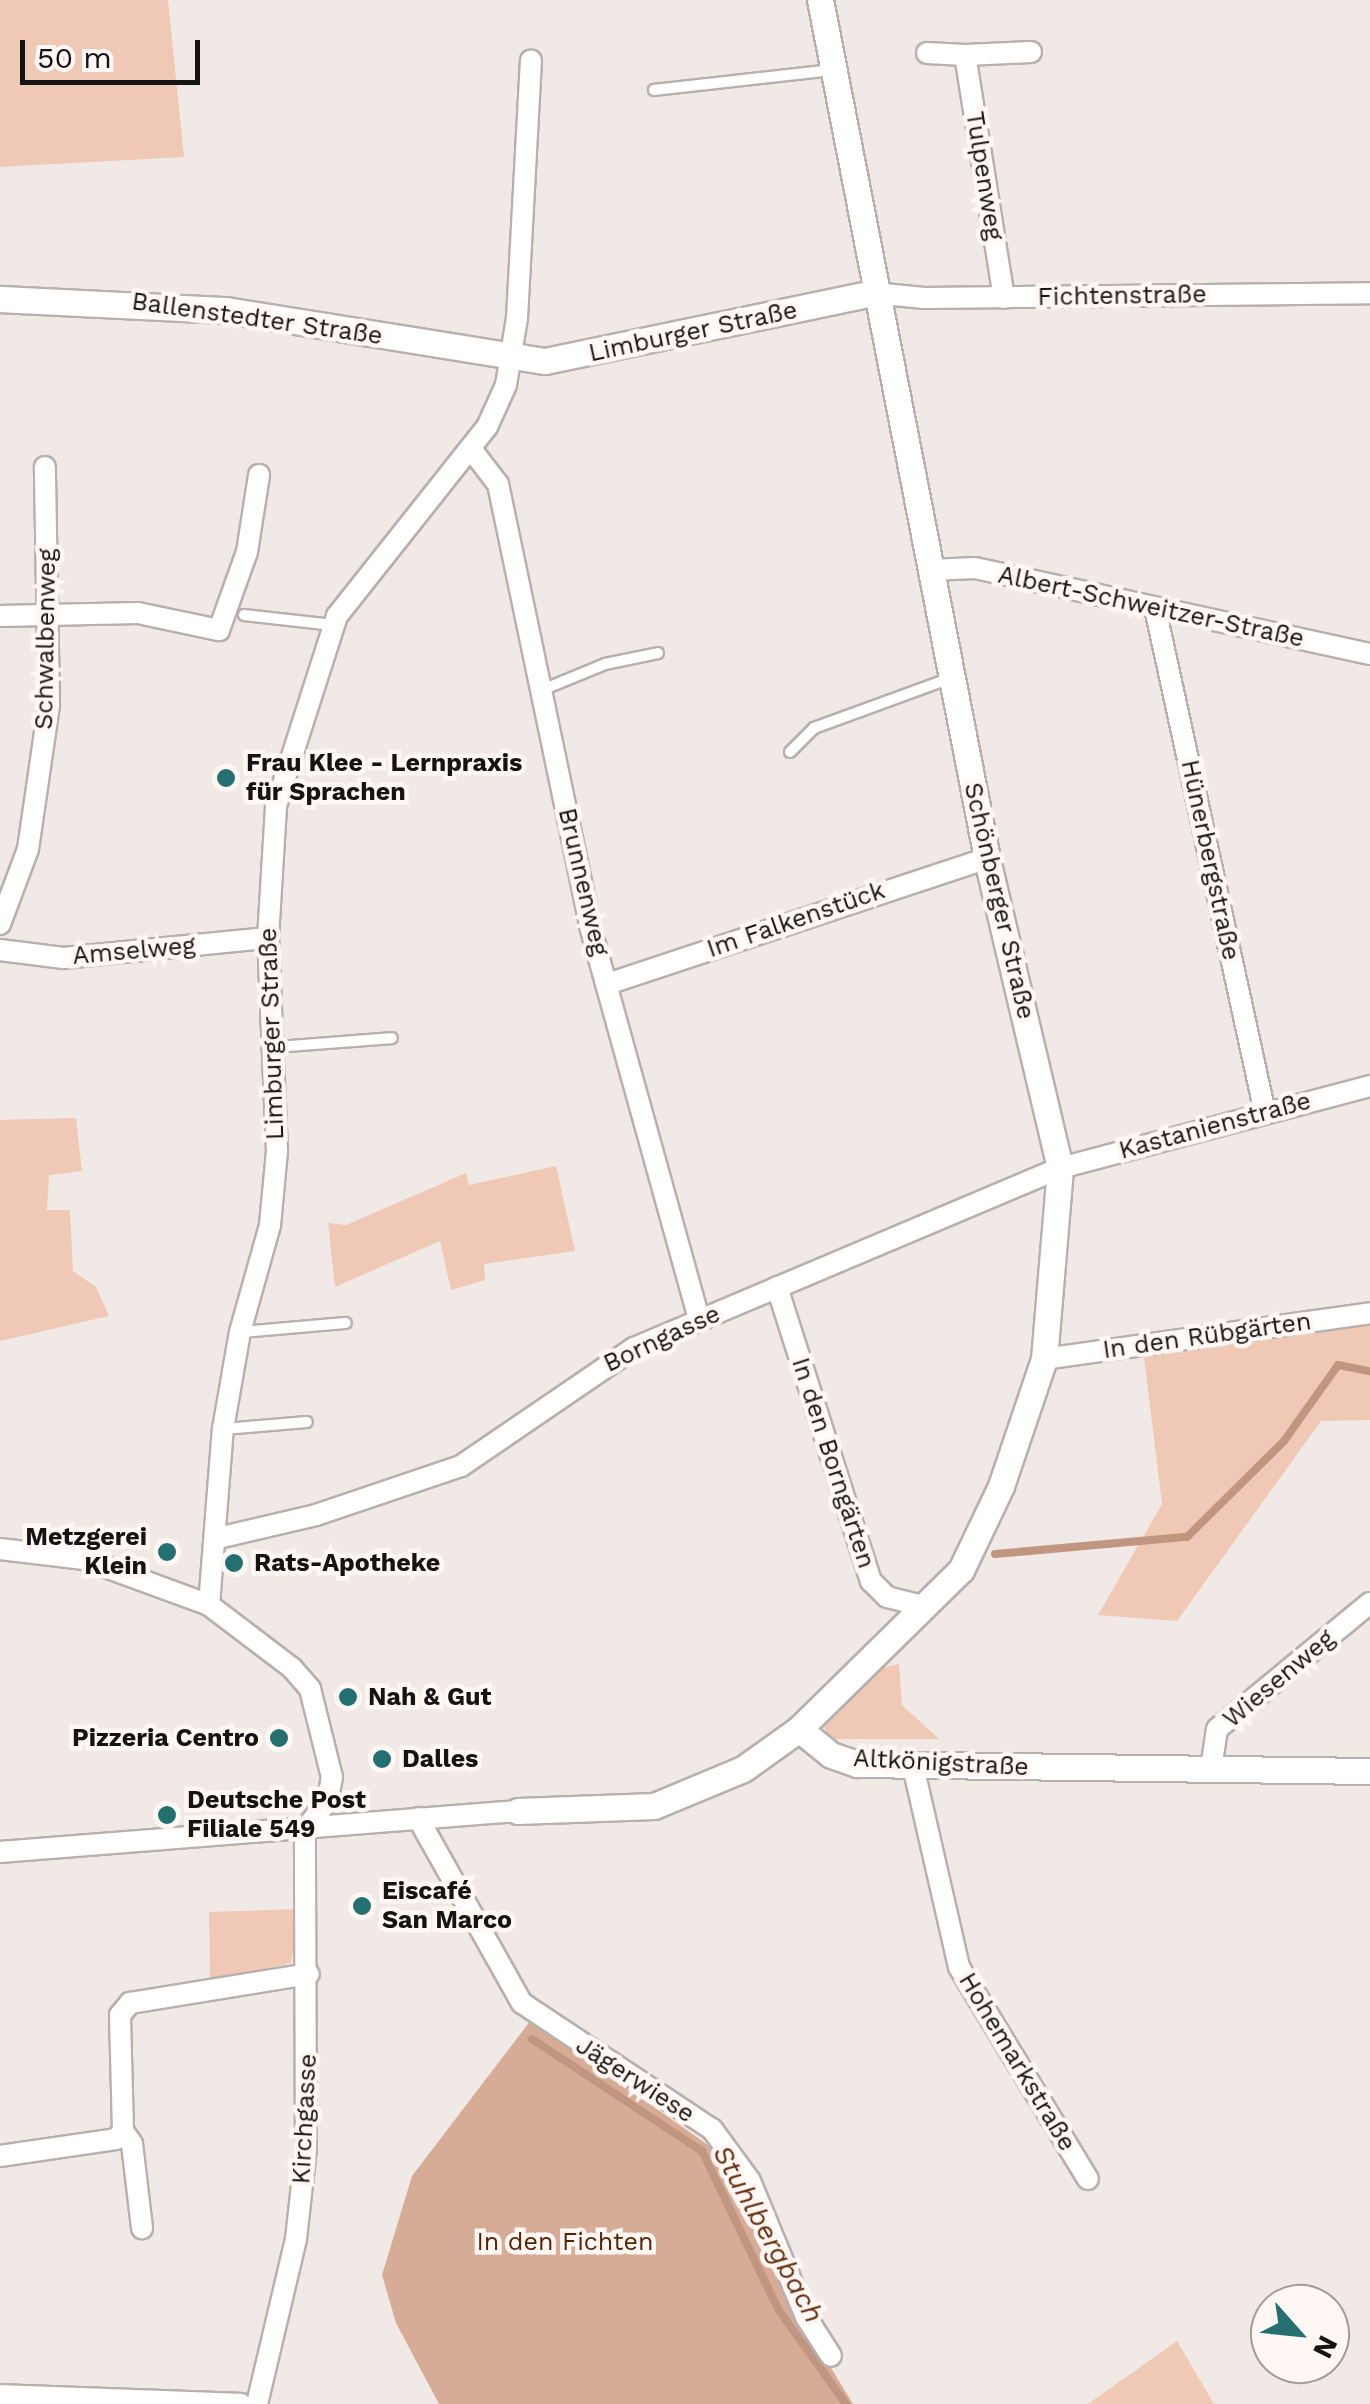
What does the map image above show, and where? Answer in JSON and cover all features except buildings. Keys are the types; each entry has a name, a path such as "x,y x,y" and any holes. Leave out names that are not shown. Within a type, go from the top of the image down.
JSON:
{"street":[{"name":"Schönberger Straße","path":"799,1729 961,1570 1001,1486 1044,1359 1060,1168 986,858 820,0"},
{"path":"927,53 1031,52"},
{"name":"Tulpenweg","path":"965,54 1004,298"},
{"name":"Limburger Straße","path":"209,1605 218,1538 222,1430 240,1332 270,1224 276,1047 268,938 276,806 332,625 495,415 511,359 532,60"},
{"name":"Fichtenstraße","path":"874,293 1004,298 1370,294"},
{"name":"Limburger Straße","path":"511,359 588,356 874,293"},
{"name":"Ballenstedter Straße","path":"0,299 226,310 511,359"},
{"name":"Brunnenweg","path":"471,448 498,484 606,984 699,1320"},
{"name":"Schwalbenweg","path":"0,924 28,849 49,705 45,467"},
{"path":"0,616 50,612 138,614 219,630 247,552 258,475"},
{"name":"Albert-Schweitzer-Straße","path":"931,570 975,568 1370,654"},
{"name":"Hünerbergstraße","path":"1155,608 1265,1112"},
{"name":"Im Falkenstück","path":"606,984 986,858"},
{"name":"Amselweg","path":"0,950 64,958 268,938"},
{"name":"Kastanienstraße","path":"1060,1168 1370,1086"},
{"name":"Borngasse","path":"218,1538 316,1515 460,1466 506,1440 595,1370 699,1320 1060,1168"},
{"name":"In den Borngärten","path":"777,1288 871,1582 888,1597 924,1606"},
{"name":"In den Rübgärten","path":"1044,1359 1370,1313"},
{"path":"0,1549 84,1559 209,1605 292,1668 310,1689 332,1776 327,1802 305,1829"},
{"name":"Wiesenweg","path":"1210,1769 1217,1729 1370,1603"},
{"path":"0,1852 418,1818 654,1806 742,1769 799,1729"},
{"name":"Altkönigstraße","path":"799,1729 831,1755 857,1764 1370,1772"},
{"name":"Hohemarkstraße","path":"913,1766 959,1967 1088,2178"},
{"name":"Jägerwiese","path":"418,1818 522,2003 712,2129 750,2181 806,2318 832,2356"},
{"name":"Kirchgasse","path":"256,2404 296,2240 307,2128 305,1829"},
{"path":"142,2228 132,2144 123,2131 124,2007 308,1974"},
{"path":"0,2156 116,2138 123,2131"},
{"path":"0,2395 241,2404"}],"lane":[{"path":"654,90 832,70"},
{"path":"244,616 332,625"},
{"path":"542,690 605,664 658,653"},
{"path":"790,752 814,728 952,678"},
{"path":"276,1047 392,1038"},
{"path":"240,1332 346,1323"},
{"path":"222,1430 307,1422"}],"shaded area":[{"path":"0,0 168,0 184,157 0,167"},
{"path":"76,1118 82,1171 49,1175 47,1210 70,1210 73,1271 96,1287 109,1316 0,1341 0,1120"},
{"path":"556,1166 575,1251 484,1264 485,1280 451,1290 440,1241 335,1287 328,1223 346,1225 466,1173 469,1185"},
{"path":"1370,1306 1370,1420 1321,1421 1177,1621 1098,1615 1162,1504 1143,1350"},
{"path":"899,1664 902,1705 939,1739 829,1739 824,1726 833,1716 882,1668"},
{"path":"299,1909 291,1963 210,1982 209,1912"},
{"path":"1177,2341 1214,2404 1088,2404"}],"green space":[{"name":"In den Fichten","path":"531,2020 722,2155 803,2322 853,2404 439,2404 396,2323 382,2275 412,2176"}],"waterway":[{"path":"995,1554 1187,1537 1284,1441 1338,1365 1370,1371"},
{"name":"Stuhlbergbach","path":"532,2039 702,2151 778,2309 846,2404"}],"place":[{"name":"Frau Klee - Lernpraxis für Sprachen","path":"226,778"},
{"name":"Metzgerei Klein","path":"167,1552"},
{"name":"Rats-Apotheke","path":"234,1563"},
{"name":"Nah & Gut","path":"348,1697"},
{"name":"Pizzeria Centro","path":"279,1738"},
{"name":"Dalles","path":"382,1759"},
{"name":"Deutsche Post Filiale 549","path":"167,1815"},
{"name":"Eiscafé San Marco","path":"362,1906"}]}
